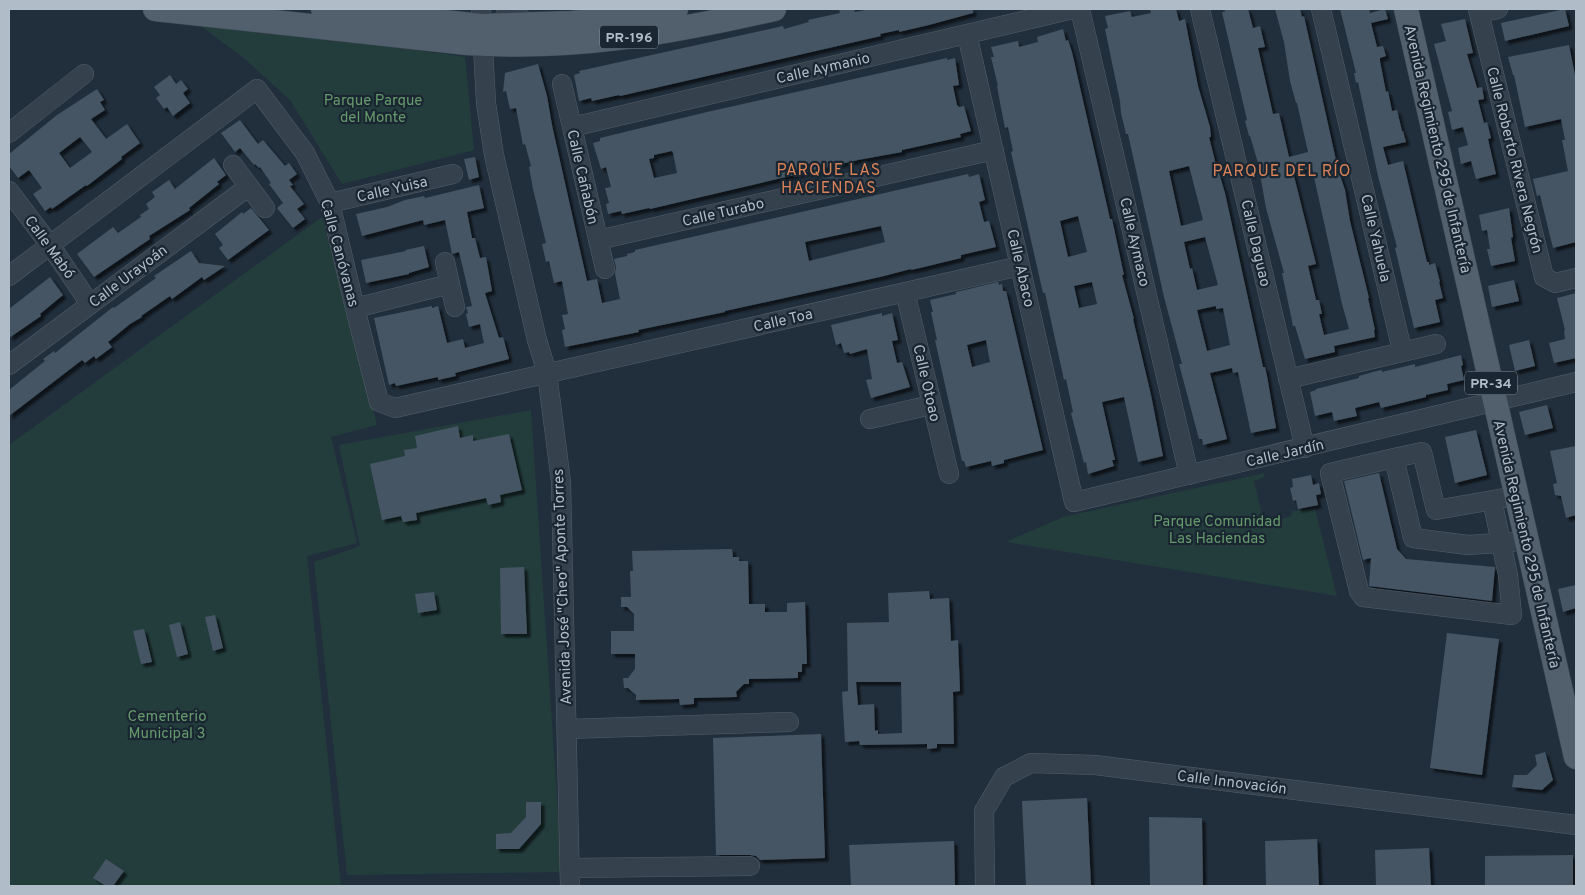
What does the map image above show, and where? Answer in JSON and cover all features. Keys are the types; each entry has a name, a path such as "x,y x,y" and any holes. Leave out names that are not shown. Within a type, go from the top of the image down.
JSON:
{"main road":[{"name":"PR-196","path":"155,9 481,26 572,23 628,18 676,9"},
{"name":"PR-196","path":"323,9 481,26 562,44 617,39 697,26 774,9"},
{"name":"Avenida Regimiento 295 de Infantería","path":"1406,9 1576,757"}],"street":[{"path":"424,20 449,9"},
{"path":"506,9 529,24"},
{"name":"Calle Aymanio","path":"572,127 1073,9"},
{"name":"Calle Aymaco","path":"1080,9 1189,475"},
{"name":"Calle Daguao","path":"1200,9 1304,448"},
{"name":"Calle Yahuela","path":"1321,9 1402,350"},
{"path":"1479,11 1498,9"},
{"name":"Calle Roberto Rivera Negrón","path":"1479,11 1544,277 1555,283 1576,278"},
{"name":"Avenida José \"Cheo\" Aponte Torres","path":"481,26 486,103 494,155 546,373 561,482 570,877"},
{"name":"Calle Abaco","path":"967,34 1074,502"},
{"path":"9,133 84,74"},
{"name":"Calle Cañabón","path":"562,84 605,269"},
{"name":"Calle Canóvanas","path":"50,245 257,89 305,154 330,203 354,308 380,402 395,408 546,373"},
{"name":"Calle Turabo","path":"598,240 994,150"},
{"path":"232,165 264,208"},
{"name":"Calle Yuisa","path":"330,203 453,174"},
{"name":"Calle Urayoán","path":"9,365 248,187"},
{"name":"Calle Mabó","path":"9,191 50,245 90,304"},
{"path":"9,276 50,245"},
{"path":"445,262 455,307"},
{"name":"Calle Toa","path":"546,373 1020,266"},
{"path":"354,308 450,284"},
{"name":"Calle Otoao","path":"905,292 949,474"},
{"path":"1288,379 1402,350 1436,344"},
{"name":"Calle Jardín","path":"1074,502 1576,382"},
{"path":"870,419 932,405"},
{"path":"1492,500 1508,575 1512,615 1363,598 1359,591 1330,473 1422,452 1436,510 1492,500 1516,496"},
{"path":"1394,458 1413,538 1468,545 1527,540"},
{"path":"566,729 789,722"},
{"name":"Calle Innovación","path":"985,886 984,811 1004,777 1031,762 1095,765 1576,825"},
{"path":"570,877 750,866"}],"green space":[{"name":"Parque Parque del Monte","path":"190,18 465,57 474,150 342,184 290,100 245,59"},
{"name":"Cementerio Municipal 3","path":"322,217 377,425 331,437 357,543 307,556 341,886 9,886 9,445"},
{"path":"531,410 562,872 347,875 314,562 360,546 339,445"},
{"name":"Parque Comunidad Las Haciendas","path":"1265,473 1263,478 1254,481 1263,518 1271,516 1279,520 1291,516 1292,511 1315,509 1337,596 1006,542 1063,517"}],"building":[{"path":"839,9 854,9 855,12 871,9 973,9 973,13 929,25 880,34 881,36 620,96 592,101 591,98 579,101 574,75 580,73 579,71 783,26 784,29 809,22 808,20 840,13"},
{"path":"1150,9 1176,9 1179,21 1185,19 1198,86 1210,127 1211,137 1209,137 1225,193 1263,367 1265,367 1276,428 1251,433 1238,372 1233,373 1232,368 1210,373 1227,439 1203,445 1202,439 1199,439 1179,364 1182,364 1164,297 1128,134 1126,134 1121,113 1105,29 1108,28 1105,16 1130,11 1132,17 1151,13","holes":["1189,166 1203,220 1181,226 1169,171","1205,237 1218,285 1197,290 1184,242","1216,306 1216,309 1223,308 1230,345 1207,351 1197,310"]},
{"path":"1224,9 1248,9 1253,28 1260,26 1265,47 1258,48 1273,114 1279,113 1289,157 1308,152 1290,81 1284,42 1275,9 1300,9 1302,17 1304,16 1369,298 1375,337 1334,346 1335,352 1305,359 1295,326 1293,326 1282,273 1284,273 1266,208 1258,163 1245,121 1247,120 1222,12 1225,12","holes":["1312,168 1349,329 1324,335 1319,314 1322,314 1319,300 1316,300 1308,266 1316,264 1293,172"]},
{"path":"1340,9 1369,9 1370,13 1385,9 1388,19 1371,23 1377,47 1383,46 1386,56 1380,58 1380,61 1386,92 1388,91 1392,111 1397,110 1406,142 1383,147 1388,165 1403,161 1427,262 1429,262 1429,265 1435,263 1440,282 1443,298 1435,300 1440,322 1414,328 1395,248 1397,247 1378,176"},
{"path":"1565,9 1569,26 1505,41 1501,23"},
{"path":"1465,19 1473,53 1467,54 1477,88 1482,87 1484,99 1478,100 1484,123 1487,122 1491,138 1488,139 1496,174 1476,179 1471,161 1461,164 1458,148 1468,145 1463,127 1452,130 1448,112 1452,111 1434,44 1446,41 1441,24"},
{"path":"1063,29 1066,41 1068,40 1072,52 1110,219 1112,219 1124,275 1122,275 1134,319 1163,456 1138,462 1124,397 1102,402 1115,460 1112,460 1114,466 1088,474 1071,413 1073,412 1066,379 1064,380 1045,293 1043,293 1011,152 1013,151 1008,127 1005,128 991,57 994,57 991,47 1018,41 1019,47 1038,42 1037,37","holes":["1078,216 1087,252 1068,257 1060,221","1092,282 1097,304 1079,308 1074,286"]},
{"path":"1569,45 1576,80 1576,242 1553,248 1540,195 1537,196 1533,179 1568,171 1562,140 1565,140 1561,119 1525,127 1514,75 1508,57"},
{"path":"947,58 947,60 955,58 959,85 953,86 957,105 959,107 964,106 971,131 960,134 961,137 902,150 902,152 858,160 650,209 622,214 621,211 608,214 606,204 609,203 605,188 611,187 606,167 601,169 593,143 600,141 600,138","holes":["672,151 677,173 654,178 649,159 654,158 654,155"]},
{"path":"538,64 547,96 587,281 597,279 602,303 620,299 614,259 627,256 627,254 635,252 635,250 968,174 969,177 979,174 985,200 979,202 984,222 989,221 996,247 961,255 961,258 924,267 565,347 562,330 565,329 562,315 568,314 562,281 554,283 549,261 546,262 542,244 546,243 533,189 529,167 531,166 525,144 523,145 516,108 510,109 506,91 503,92 505,73","holes":["881,226 885,242 809,261 805,242"]},
{"path":"170,75 176,84 181,80 188,89 183,93 190,103 173,116 167,107 164,109 156,98 160,95 154,87"},
{"path":"97,89 104,100 100,102 105,110 91,119 106,139 127,124 140,143 87,186 52,209 51,207 45,211 33,194 42,188 29,170 18,178 9,166 9,154 57,115","holes":["80,137 92,152 70,168 59,153"]},
{"path":"240,120 258,144 263,140 285,166 289,163 297,174 289,180 293,185 290,186 304,204 297,209 305,219 293,228 277,208 283,203 269,184 271,183 260,167 254,165 240,148 235,152 221,133"},
{"path":"475,157 479,177 469,180 464,159"},
{"path":"214,158 226,175 217,182 219,184 189,208 190,210 149,236 150,239 94,277 77,254 113,227 118,233 141,217 140,215 149,209 146,204 155,197 152,192 169,180 175,189"},
{"path":"479,185 484,208 467,212 472,238 475,238 480,258 486,257 492,291 485,293 499,338 503,337 509,359 455,373 456,376 438,380 438,377 396,386 395,383 389,385 374,318 438,306 447,343 463,339 465,348 484,343 480,324 469,327 466,307 472,306 459,252 452,254 445,220 424,225 423,220 362,236 356,214 387,207 405,200 424,196 425,198"},
{"path":"251,208 269,230 228,260 219,248 223,245 215,234 242,212 243,214"},
{"path":"1509,208 1515,261 1491,266 1487,249 1490,249 1487,230 1482,231 1479,215"},
{"path":"424,246 429,267 409,274 366,283 361,260"},
{"path":"191,251 199,263 225,266 204,280 202,277 172,299 170,296 141,316 108,342 112,347 96,359 94,356 85,363 82,360 9,416 9,390 45,361 43,359 54,351 55,353 113,307 156,278 154,276"},
{"path":"50,277 63,295 40,314 41,316 9,338 9,309"},
{"path":"1514,280 1519,301 1492,307 1488,286"},
{"path":"998,282 999,285 1002,284 1003,291 1006,291 1043,450 1004,460 1004,463 992,466 991,461 966,467 964,461 962,461 935,340 937,340 930,300 956,294 956,292","holes":["986,340 990,362 972,367 967,345"]},
{"path":"1576,293 1576,358 1554,363 1549,343 1565,339 1565,330 1557,298"},
{"path":"882,313 882,316 892,313 898,340 892,341 897,363 902,362 910,387 871,398 866,380 872,379 867,349 850,354 849,352 844,353 841,343 836,345 831,325"},
{"path":"1529,340 1535,366 1515,371 1509,345"},
{"path":"1461,355 1464,380 1447,384 1448,390 1381,408 1379,402 1355,408 1357,416 1334,421 1332,412 1315,416 1310,392 1316,389 1359,378 1359,376 1373,372 1382,370 1382,372 1415,364 1415,367"},
{"path":"1547,405 1553,428 1525,435 1519,412"},
{"path":"458,426 460,438 473,435 473,441 509,434 522,490 500,495 501,502 488,505 486,498 416,513 417,520 403,522 401,516 382,520 370,464 405,456 404,450 417,448 415,436"},
{"path":"1476,430 1487,475 1455,483 1445,437"},
{"path":"1576,446 1576,515 1566,518 1561,496 1555,495 1553,484 1557,483 1550,451"},
{"path":"1379,473 1397,549 1406,559 1495,567 1492,601 1369,586 1371,558 1363,560 1344,481"},
{"path":"1311,475 1313,485 1319,483 1321,494 1316,495 1318,505 1298,509 1296,500 1293,501 1290,488 1293,487 1292,479"},
{"path":"732,549 733,557 739,557 739,561 748,561 749,604 765,604 765,612 787,612 787,603 805,602 807,664 802,664 802,672 798,672 798,678 749,679 749,684 744,684 736,692 737,697 694,698 694,704 680,705 679,699 636,700 636,695 628,688 624,688 623,678 628,678 635,669 635,654 611,654 611,631 634,631 634,614 627,607 621,607 621,597 631,597 630,571 633,571 632,551"},
{"path":"524,567 527,634 501,634 500,568"},
{"path":"1576,585 1576,608 1563,612 1558,589"},
{"path":"929,591 930,599 949,598 951,641 958,640 960,691 953,692 954,744 937,744 937,748 927,749 927,744 860,745 859,741 845,742 842,692 848,691 847,623 889,622 888,593","holes":["856,682 901,682 902,733 878,734 878,730 875,731 874,704 858,705"]},
{"path":"434,592 437,610 418,613 415,594"},
{"path":"215,615 223,648 213,651 205,617"},
{"path":"180,622 188,654 177,657 169,625"},
{"path":"144,629 152,662 141,664 133,631"},
{"path":"1447,633 1499,639 1482,775 1430,768"},
{"path":"821,734 825,858 760,860 756,856 750,855 716,855 713,738"},
{"path":"1545,752 1553,780 1542,790 1512,787 1514,775 1527,775 1537,765 1535,755"},
{"path":"1087,798 1091,886 1026,886 1022,801"},
{"path":"526,802 541,802 541,824 519,849 496,849 496,834 511,833 526,817"},
{"path":"1149,817 1202,818 1203,886 1150,886"},
{"path":"1317,839 1319,886 1266,886 1265,841"},
{"path":"954,841 955,886 851,886 849,845"},
{"path":"1429,848 1431,886 1376,886 1375,850"},
{"path":"1573,855 1573,886 1485,886 1485,856"},
{"path":"106,859 124,871 113,886 106,886 93,878"}],"district":[{"name":"PARQUE DEL RÍO","path":"1282,170"},
{"name":"PARQUE LAS HACIENDAS","path":"829,178"}]}
